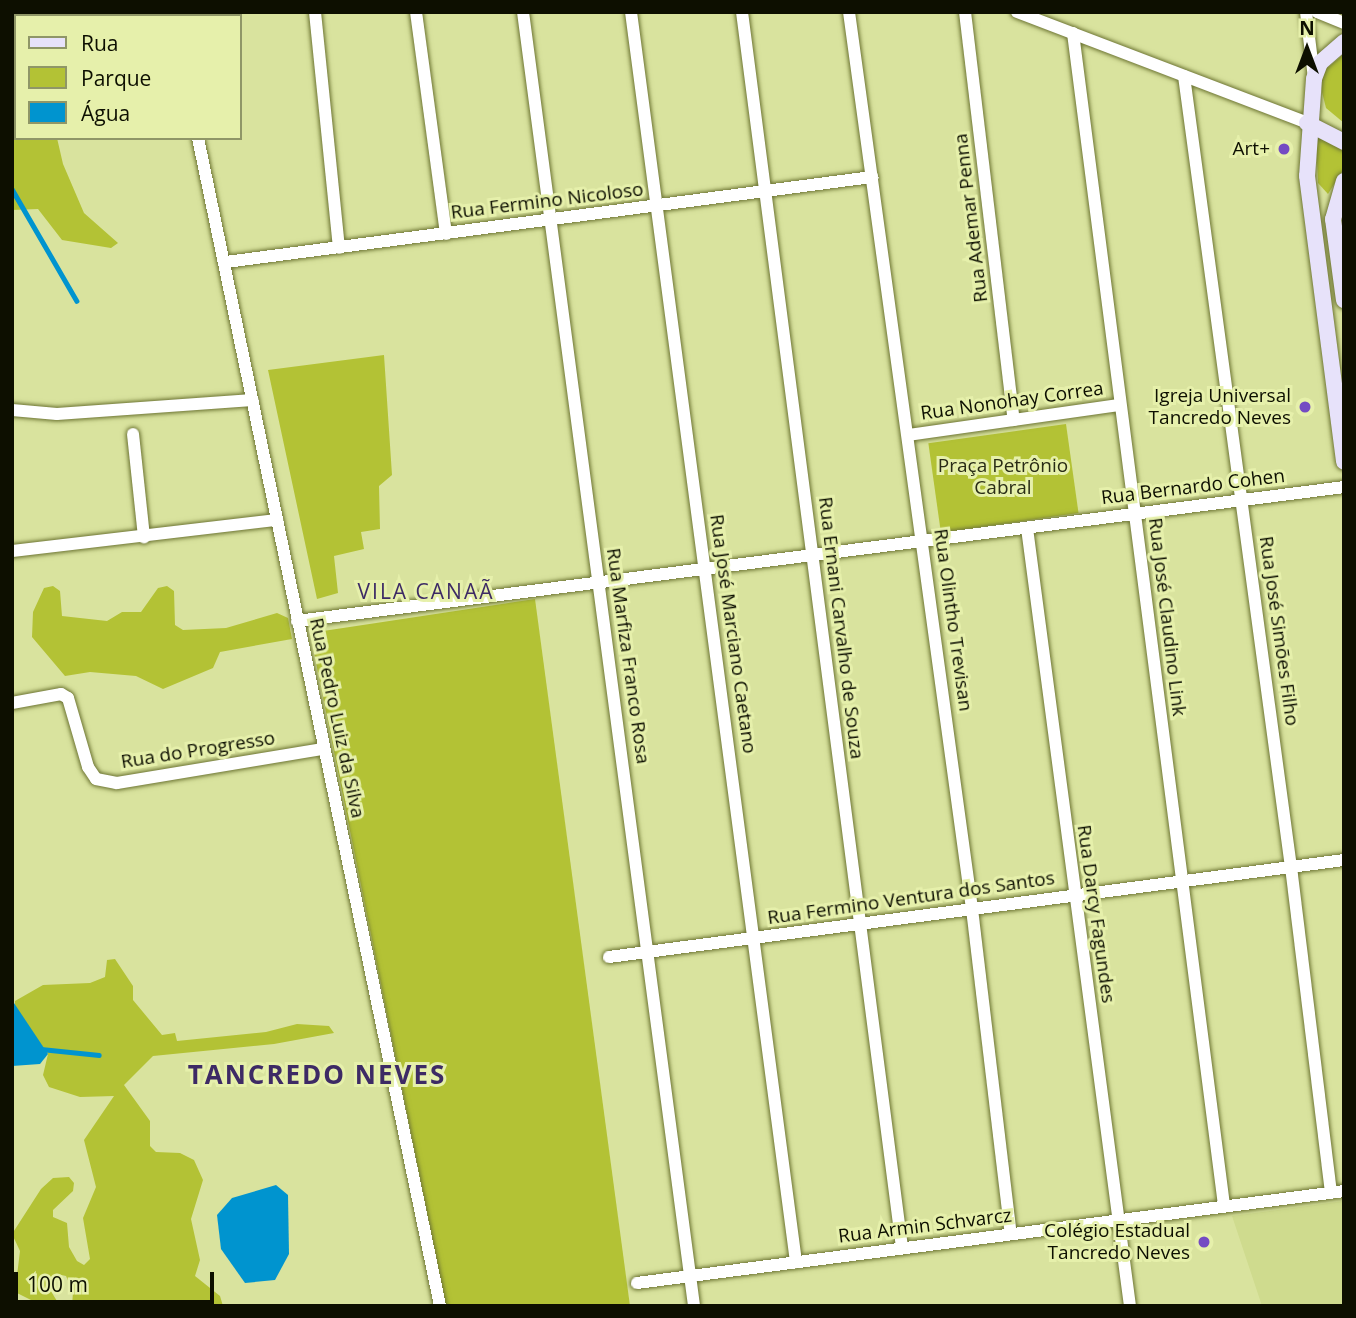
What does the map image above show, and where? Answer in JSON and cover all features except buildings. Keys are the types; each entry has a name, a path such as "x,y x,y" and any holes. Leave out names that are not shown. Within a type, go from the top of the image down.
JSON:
{"main road":[{"path":"1344,42 1320,63 1314,79 1307,122 1307,176 1344,462"},
{"path":"1307,122 1344,142"},
{"path":"1344,181 1335,200 1333,219 1344,300"}],"street":[{"path":"315,12 339,247"},
{"path":"416,12 446,234"},
{"name":"Rua Marfiza Franco Rosa","path":"523,12 694,1306"},
{"name":"Rua José Marciano Caetano","path":"631,12 796,1262"},
{"name":"Rua Ernani Carvalho de Souza","path":"742,12 902,1248"},
{"name":"Rua Olintho Trevisan","path":"849,12 972,909 1011,1234"},
{"name":"Rua Ademar Penna","path":"965,12 1014,420"},
{"path":"1017,12 1307,122"},
{"path":"1306,12 1314,79"},
{"path":"1317,12 1344,23"},
{"name":"Rua José Claudino Link","path":"1073,33 1224,1206"},
{"name":"Rua José Simões Filho","path":"1184,76 1337,1192"},
{"name":"Rua Pedro Luiz da Silva","path":"198,140 226,262 323,749 440,1306"},
{"name":"Rua Fermino Nicoloso","path":"226,262 872,177"},
{"path":"12,410 57,414 253,400"},
{"name":"Rua Nonohay Correa","path":"908,435 1120,405"},
{"path":"133,434 144,537"},
{"name":"Rua Bernardo Cohen","path":"297,621 1344,487"},
{"path":"12,545 13,551 277,520"},
{"name":"Rua Darcy Fagundes","path":"1027,527 1073,896 1130,1306"},
{"name":"Rua do Progresso","path":"12,703 61,694 68,698 88,767 96,779 117,783 323,749"},
{"name":"Rua Fermino Ventura dos Santos","path":"609,957 1344,860"},
{"name":"Rua Armin Schvarcz","path":"637,1283 1337,1192"}],"shaded area":[{"path":"1344,1201 1344,1306 1262,1306 1232,1216"}],"green space":[{"path":"12,16 14,140 57,140 63,164 84,213 118,243 111,248 62,240 38,209 12,210"},
{"path":"1344,54 1344,123 1326,108 1320,84 1325,70"},
{"path":"1316,137 1344,148 1344,168 1328,194 1318,183"},
{"path":"384,355 392,475 379,486 380,529 361,532 364,549 334,556 338,593 317,599 268,370"},
{"name":"Praça Petrônio Cabral","path":"1066,424 1079,513 941,532 928,443"},
{"path":"53,586 60,591 62,616 107,621 122,612 141,612 158,588 167,586 174,591 175,625 183,630 226,628 277,613 288,618 292,639 220,652 213,668 163,689 136,676 90,672 65,676 32,637 33,612 44,588"},
{"path":"535,599 630,1306 446,1306 310,633"},
{"path":"115,959 133,986 133,1000 162,1035 175,1033 177,1041 266,1032 297,1024 329,1026 334,1033 274,1044 153,1056 124,1085 150,1121 150,1146 156,1152 180,1153 194,1160 203,1180 191,1219 200,1260 195,1276 220,1296 223,1306 72,1306 73,1292 66,1276 57,1274 49,1288 60,1306 43,1306 15,1292 20,1251 12,1234 41,1189 53,1178 69,1177 74,1183 73,1191 53,1210 53,1217 67,1223 69,1247 77,1261 84,1265 90,1259 83,1218 96,1187 84,1140 114,1096 80,1097 49,1087 43,1075 48,1054 15,1010 15,1001 43,985 90,983 105,977 107,960"}],"water":[{"path":"12,1000 48,1054 40,1064 12,1066"},
{"path":"276,1185 288,1195 289,1254 275,1280 245,1283 221,1249 217,1215 232,1198"}],"waterway":[{"path":"12,189 77,301"},
{"path":"41,1049 99,1055"}],"place":[{"name":"Art+","path":"1284,149"},
{"name":"Igreja Universal Tancredo Neves","path":"1305,407"},
{"name":"Colégio Estadual Tancredo Neves","path":"1204,1242"}],"district":[{"name":"VILA CANAÃ","path":"426,591"},
{"name":"TANCREDO NEVES","path":"317,1075"}]}
